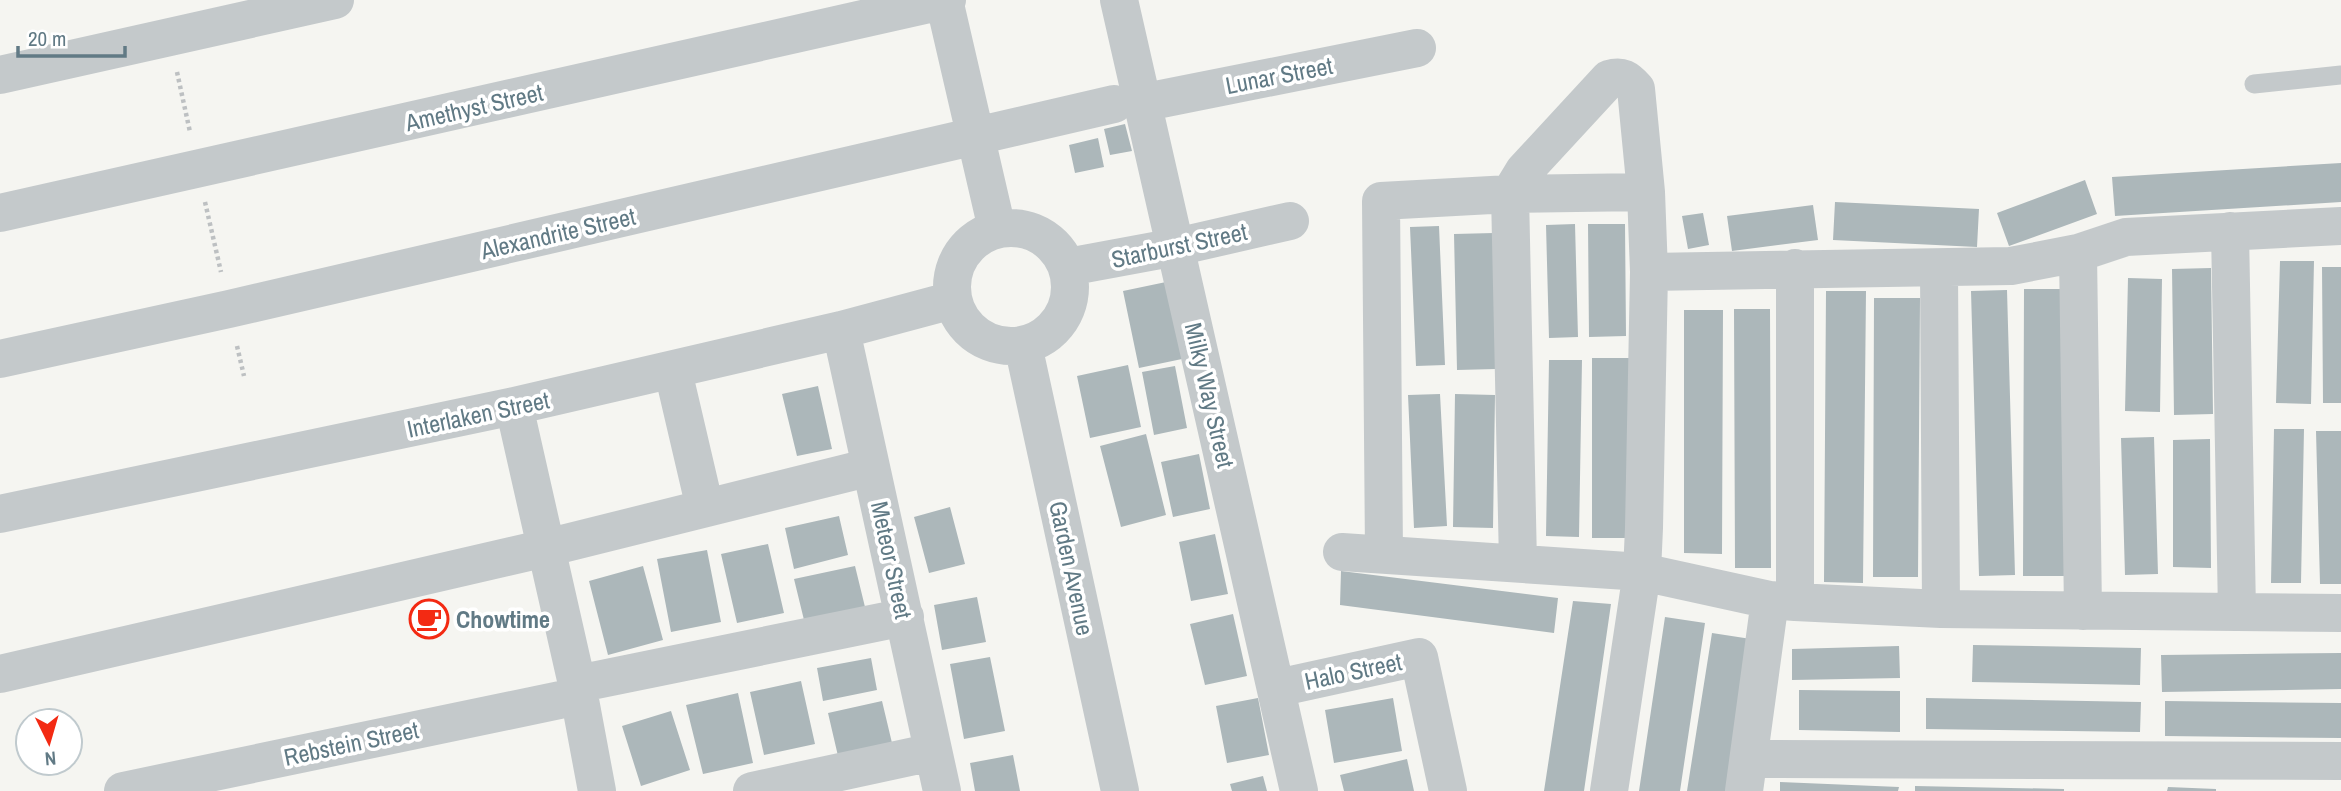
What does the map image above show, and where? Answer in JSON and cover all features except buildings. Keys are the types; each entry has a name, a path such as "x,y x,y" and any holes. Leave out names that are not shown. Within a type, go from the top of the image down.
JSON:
{"street":[{"path":"0,75 335,0"},
{"path":"945,0 996,229"},
{"name":"Amethyst Street","path":"0,213 945,0"},
{"name":"Milky Way Street","path":"1119,0 1128,103 1176,247 1299,791"},
{"name":"Lunar Street","path":"1128,103 1416,48"},
{"path":"1518,563 1510,194 1524,171 1609,79 1618,76 1627,79 1636,89 1646,192 1648,272 1642,572 1608,791"},
{"name":"Alexandrite Street","path":"0,359 1128,103"},
{"path":"1384,554 1381,201 1510,194 1646,192"},
{"name":"Starburst Street","path":"1068,268 1290,221"},
{"path":"1648,272 2011,265 2078,253 2126,237 2341,226"},
{"path":"1018,228 1040,234 1057,248 1068,268 1071,287 1068,307 1058,325 1042,338 1023,345 1000,346 979,337 962,321 953,300 951,282 956,264 965,248 979,236 996,229 1018,228"},
{"path":"2230,231 2236,612"},
{"path":"2078,253 2084,611"},
{"path":"1795,268 1782,601 1747,775 2341,761"},
{"path":"1939,268 1941,609"},
{"name":"Interlaken Street","path":"0,514 514,407 673,371 953,300"},
{"name":"Meteor Street","path":"841,330 942,791"},
{"name":"Garden Avenue","path":"1023,345 1120,791"},
{"path":"673,371 705,508"},
{"path":"514,407 578,690 597,791"},
{"path":"0,674 547,548 871,467"},
{"path":"1342,552 1642,572 1782,601 1941,609 2341,613"},
{"name":"Rebstein Street","path":"123,791 905,617"},
{"name":"Halo Street","path":"1277,688 1419,657 1448,791"},
{"path":"752,791 933,752"}],"lane":[{"path":"2254,84 2341,75"}],"place":[{"name":"Chowtime","path":"429,619"}]}
